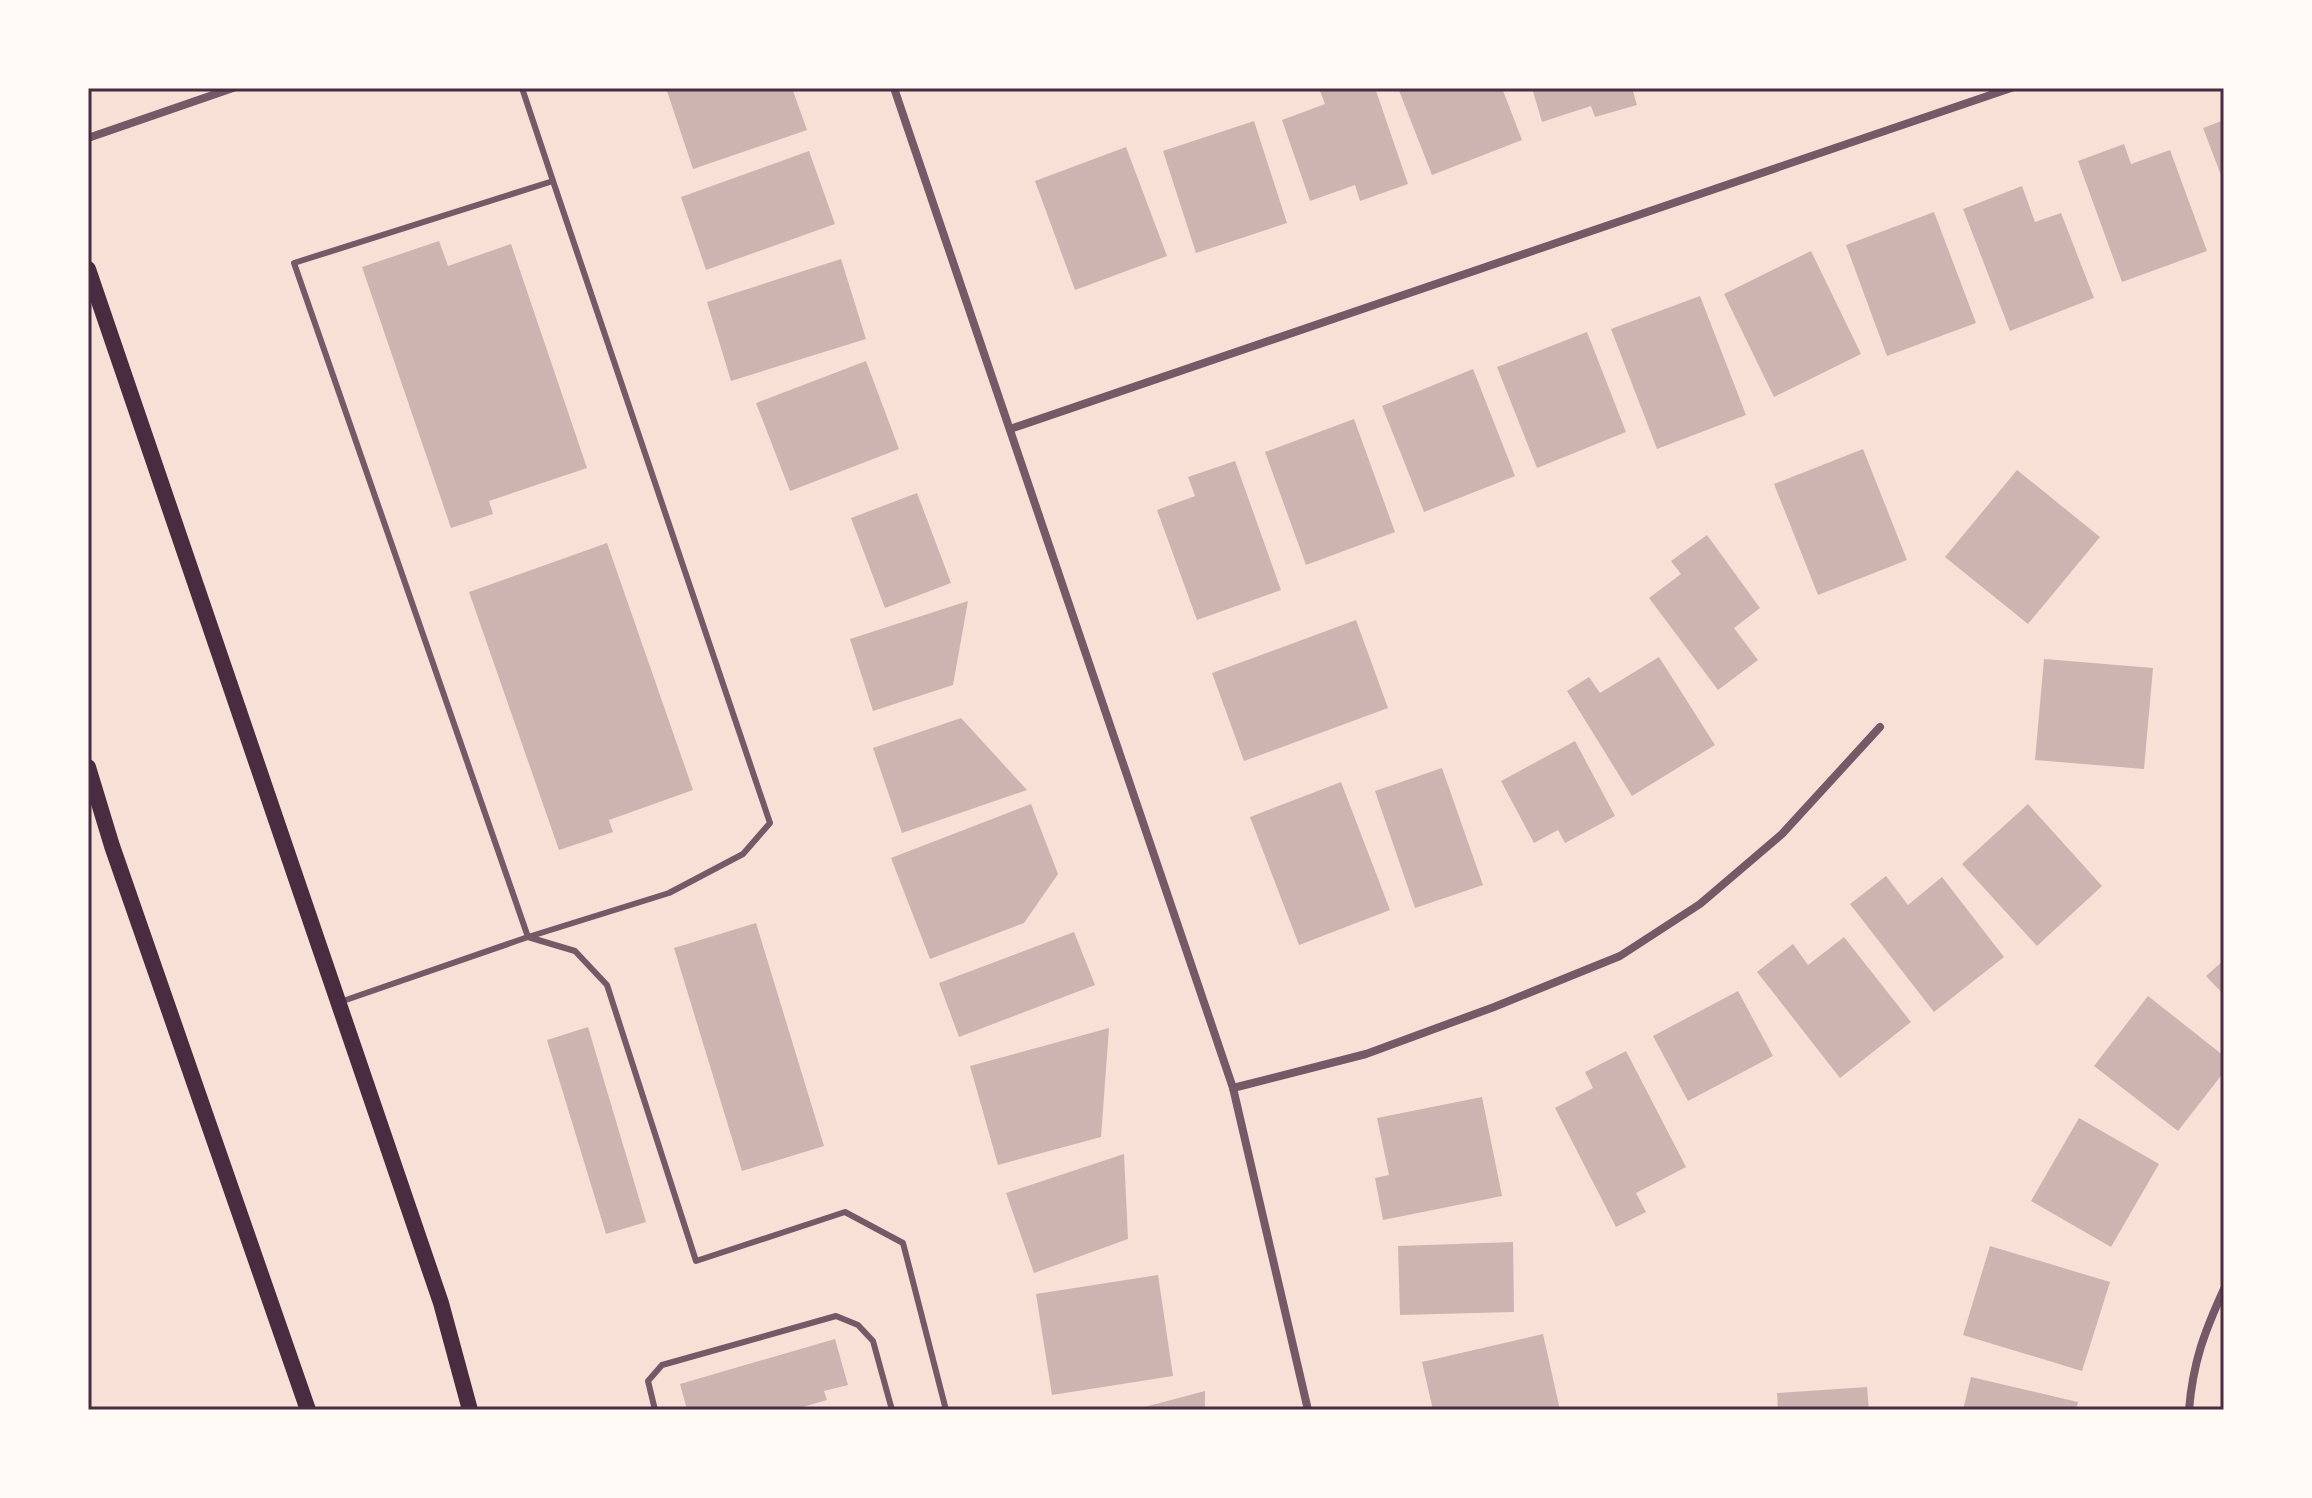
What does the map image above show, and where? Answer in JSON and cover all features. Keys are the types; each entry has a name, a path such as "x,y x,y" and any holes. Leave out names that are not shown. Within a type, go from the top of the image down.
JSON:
{"main road":[{"path":"88,269 441,1303 470,1410"},
{"path":"88,767 308,1410"}],"street":[{"path":"88,138 233,88"},
{"path":"894,88 1233,1088 1308,1410"},
{"path":"1010,429 2011,88"},
{"path":"1233,1088 1366,1054 1620,956 1700,904 1782,834 1880,727"},
{"path":"2189,1410 2193,1370 2209,1321 2224,1289"}],"lane":[{"path":"340,1002 528,937 669,893 743,854 770,823 522,88"},
{"path":"528,937 294,263 553,181"},
{"path":"528,937 575,951 607,985 696,1261 845,1212 903,1243 946,1410"},
{"path":"655,1410 648,1381 662,1365 836,1316 858,1325 873,1341 892,1410"}],"building":[{"path":"666,88 792,88 807,130 693,169"},
{"path":"1319,88 1375,88 1408,184 1360,201 1355,185 1310,201 1282,120 1325,104"},
{"path":"1398,88 1502,88 1522,140 1432,175"},
{"path":"1532,88 1632,88 1637,105 1595,117 1591,106 1542,122"},
{"path":"2224,120 2224,183 2203,128"},
{"path":"1254,121 1287,223 1196,253 1163,151"},
{"path":"2124,144 2131,164 2170,150 2207,251 2122,282 2078,161"},
{"path":"1126,147 1167,256 1075,290 1035,181"},
{"path":"809,151 835,224 706,270 681,197"},
{"path":"2022,186 2035,222 2061,213 2094,298 2010,331 1963,209"},
{"path":"1934,212 1976,323 1887,356 1846,245"},
{"path":"439,241 448,266 511,244 587,468 489,501 493,514 451,528 362,267"},
{"path":"1811,251 1861,354 1774,397 1724,294"},
{"path":"841,259 866,339 731,381 707,302"},
{"path":"1700,296 1746,415 1657,449 1611,329"},
{"path":"1587,332 1626,432 1537,468 1497,367"},
{"path":"866,361 899,449 790,491 756,403"},
{"path":"1473,369 1515,476 1424,512 1382,406"},
{"path":"1354,419 1395,532 1306,565 1265,452"},
{"path":"1863,449 1907,560 1818,595 1774,484"},
{"path":"1235,461 1281,590 1197,620 1157,510 1195,496 1188,477"},
{"path":"2017,470 2100,537 2028,624 1945,557"},
{"path":"917,493 951,583 885,608 851,518"},
{"path":"1707,535 1760,608 1734,628 1758,660 1718,690 1649,598 1681,574 1671,561"},
{"path":"607,543 693,790 609,820 613,832 559,850 469,592"},
{"path":"968,601 953,685 873,711 850,639"},
{"path":"1356,620 1388,708 1244,761 1212,673"},
{"path":"1659,657 1715,745 1632,796 1567,691 1589,677 1600,693"},
{"path":"2044,659 2153,668 2144,769 2035,760"},
{"path":"961,718 1027,790 902,833 873,748"},
{"path":"1575,741 1615,816 1565,843 1558,830 1534,843 1501,781"},
{"path":"1442,768 1483,885 1415,908 1375,791"},
{"path":"1341,782 1390,910 1299,945 1250,817"},
{"path":"1031,804 1058,874 1024,923 930,959 891,858"},
{"path":"2028,804 2102,886 2037,946 1962,864"},
{"path":"1886,876 1908,905 1942,877 2004,957 1934,1012 1850,904"},
{"path":"756,923 824,1146 742,1171 674,948"},
{"path":"1074,932 1095,985 959,1037 939,983"},
{"path":"1844,937 1911,1022 1840,1078 1757,972 1793,944 1808,965"},
{"path":"2224,960 2224,995 2206,976"},
{"path":"1738,991 1773,1056 1688,1101 1653,1036"},
{"path":"2148,996 2224,1056 2224,1072 2178,1131 2094,1066"},
{"path":"588,1027 646,1222 606,1234 547,1040"},
{"path":"1109,1028 1101,1137 998,1165 970,1066"},
{"path":"1626,1051 1686,1167 1636,1193 1646,1212 1616,1227 1555,1108 1593,1088 1585,1072"},
{"path":"1482,1097 1502,1196 1383,1220 1375,1178 1389,1175 1377,1118"},
{"path":"2079,1118 2159,1164 2111,1247 2031,1201"},
{"path":"1124,1154 1128,1239 1034,1273 1006,1193"},
{"path":"1513,1242 1514,1312 1400,1315 1398,1246"},
{"path":"1990,1246 2110,1282 2082,1371 1963,1335"},
{"path":"1158,1275 1173,1376 1052,1395 1036,1294"},
{"path":"1543,1334 1560,1410 1433,1410 1422,1362"},
{"path":"835,1339 848,1385 824,1391 827,1400 792,1410 687,1410 680,1384"},
{"path":"1971,1377 2078,1402 2076,1410 1963,1410"},
{"path":"1867,1387 1869,1410 1778,1410 1777,1393"},
{"path":"1205,1391 1205,1410 1137,1410 1137,1409"}]}
